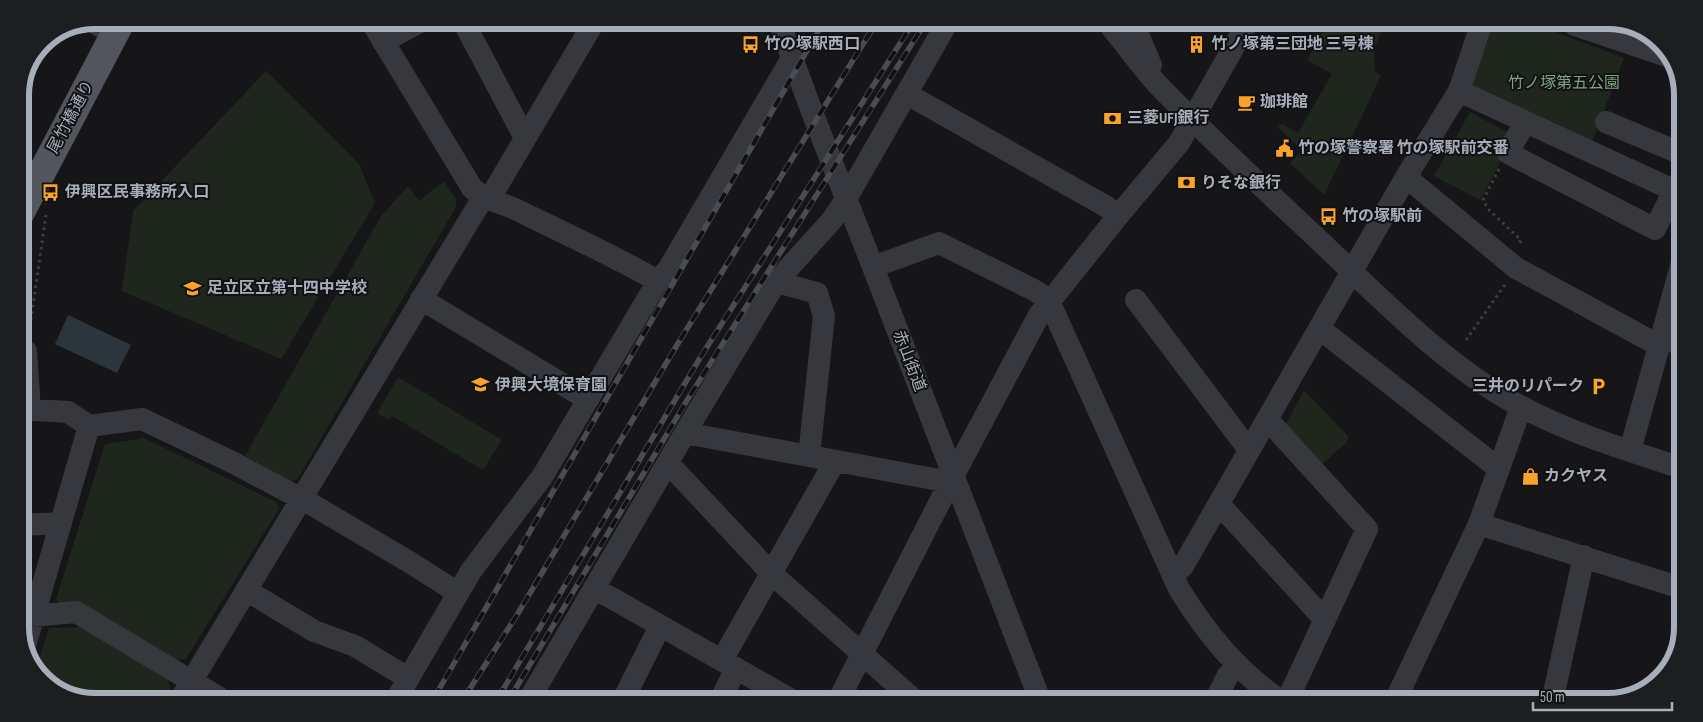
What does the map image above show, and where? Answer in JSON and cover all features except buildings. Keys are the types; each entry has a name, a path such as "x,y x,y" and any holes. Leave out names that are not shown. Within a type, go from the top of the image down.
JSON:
{"main road":[{"name":"尾竹橋通り","path":"29,195 108,29"}],"street":[{"path":"376,29 472,188 478,193 622,261 658,281"},
{"path":"383,42 407,29"},
{"path":"467,29 525,138"},
{"path":"187,689 421,299 525,138 590,29"},
{"name":"赤山街道","path":"782,29 873,267 951,478 1037,693"},
{"path":"533,693 776,282 832,220 846,199 944,29"},
{"path":"1112,29 1160,87 1352,272 1453,361 1483,384 1521,407 1564,426 1674,465"},
{"path":"1137,29 1160,87"},
{"path":"843,693 951,478 1039,315 1179,143 1244,29"},
{"path":"1173,575 1183,566 1406,177 1458,91 1480,29"},
{"path":"1587,29 1660,54"},
{"path":"400,693 471,571 542,477 658,281 669,268 792,58"},
{"path":"1458,91 1674,190"},
{"path":"907,94 1099,202 1118,216"},
{"path":"1525,122 1508,153 1655,229 1674,198"},
{"path":"1606,122 1674,151"},
{"path":"1406,177 1516,268 1666,342"},
{"path":"873,267 939,243 1036,291 1049,301 1179,589 1199,620 1238,667 1272,693"},
{"path":"776,282 817,294 824,316 810,456"},
{"path":"421,299 587,399"},
{"path":"1136,300 1249,450"},
{"path":"1630,451 1666,342 1674,301"},
{"path":"1320,329 1498,468"},
{"path":"1399,693 1479,524 1521,407"},
{"path":"29,410 68,412 89,426 142,419 234,463 302,500 411,563 458,593"},
{"path":"1268,420 1367,529 1291,693"},
{"path":"29,611 61,523 89,426"},
{"path":"685,433 835,461 951,478"},
{"path":"722,693 729,664 772,574 835,461"},
{"path":"668,463 772,574 905,693"},
{"path":"1219,504 1325,620"},
{"path":"29,525 61,523"},
{"path":"1479,524 1674,586"},
{"path":"1554,693 1584,556"},
{"path":"594,588 780,693"},
{"path":"246,590 314,631 355,646 408,678"},
{"path":"29,616 76,612 187,689 202,693"},
{"path":"626,693 660,626"},
{"path":"1220,693 1228,674 1238,667"}],"path":[{"path":"29,315 47,211"}],"green space":[{"path":"1324,29 1373,29 1381,33 1374,49 1375,71 1381,76 1324,195 1290,163 1302,151 1278,127 1282,124 1298,133 1332,74 1307,60"},
{"name":"竹ノ塚第五公園","path":"1492,29 1548,29 1624,58 1591,145 1473,93 1472,82"},
{"path":"266,71 359,164 375,203 281,359 122,291 133,211"},
{"path":"1470,112 1509,133 1503,157 1480,200 1434,176"},
{"path":"444,181 456,199 456,207 297,480 290,481 245,456 381,216 408,186 419,201"},
{"path":"398,377 502,440 483,470 392,416 389,420 377,413"},
{"path":"1304,390 1349,437 1346,443 1319,467 1285,426"},
{"path":"144,438 276,502 279,509 186,659 175,660 63,607 56,599 105,444"},
{"path":"80,627 167,679 171,688 168,693 95,693 82,692 70,688 55,680 45,671 38,661 49,628"}],"shaded area":[{"path":"68,315 131,345 117,373 55,344"}],"railway":[{"path":"437,693 820,29"},
{"path":"467,693 517,615 677,345 872,29"},
{"path":"501,693 700,358 909,29"},
{"path":"513,693 686,402 921,29"}],"place":[{"name":"竹の塚駅西口","path":"750,44"},
{"name":"竹ノ塚第三団地 三号棟","path":"1197,44"},
{"name":"珈琲館","path":"1246,102"},
{"name":"三菱UFJ銀行","path":"1113,118"},
{"name":"竹の塚警察署 竹の塚駅前交番","path":"1284,148"},
{"name":"りそな銀行","path":"1187,183"},
{"name":"伊興区民事務所入口","path":"51,192"},
{"name":"竹の塚駅前","path":"1328,216"},
{"name":"足立区立第十四中学校","path":"193,288"},
{"name":"伊興大境保育園","path":"481,385"},
{"name":"三井のリパーク","path":"1598,386"},
{"name":"カクヤス","path":"1530,476"}]}
